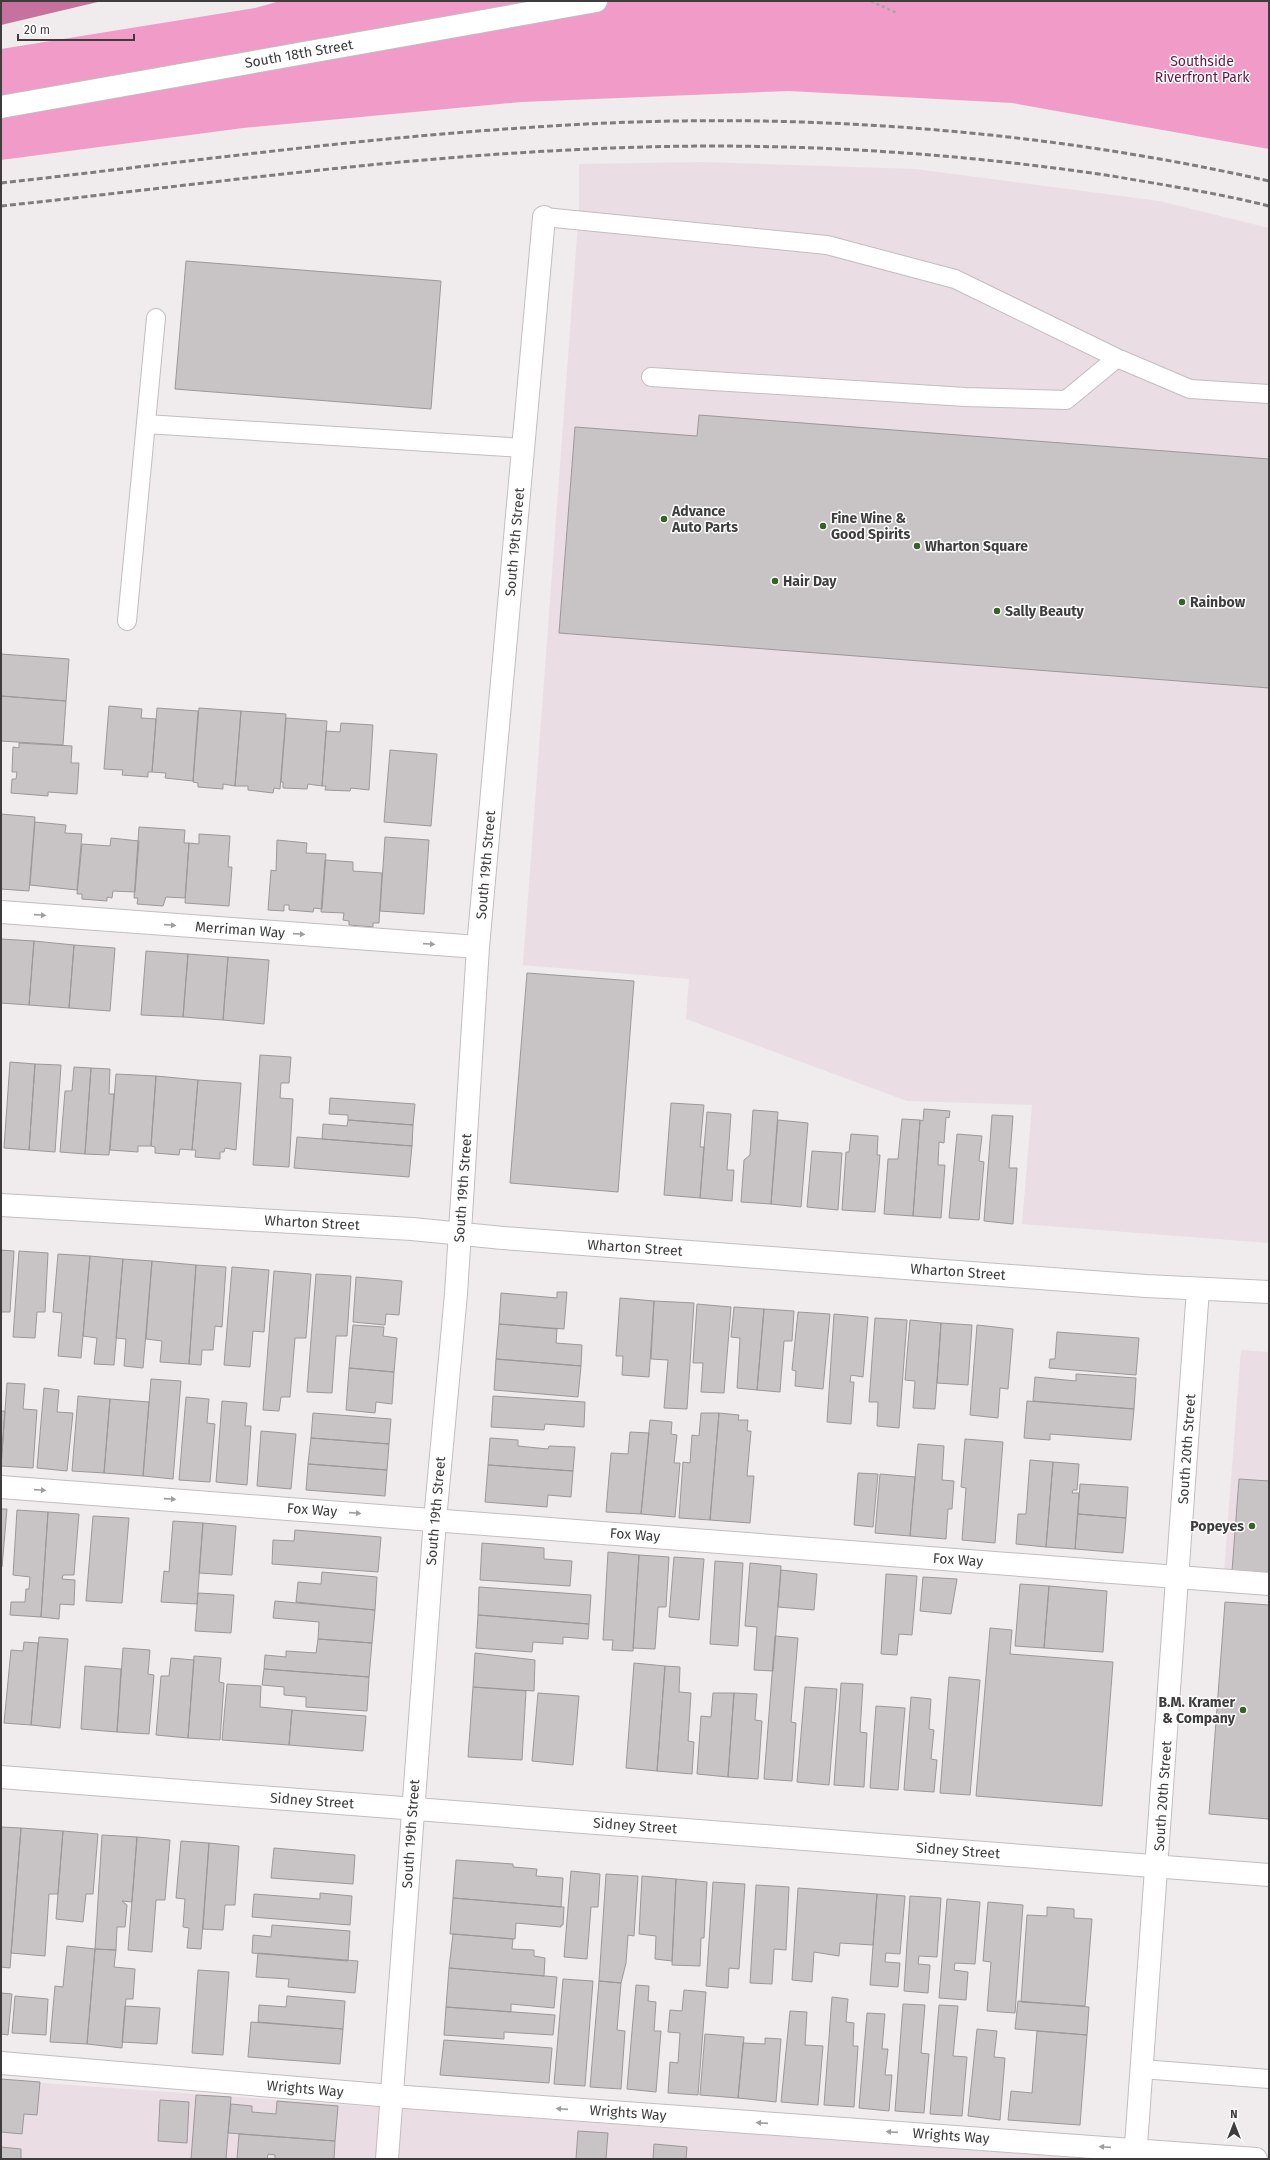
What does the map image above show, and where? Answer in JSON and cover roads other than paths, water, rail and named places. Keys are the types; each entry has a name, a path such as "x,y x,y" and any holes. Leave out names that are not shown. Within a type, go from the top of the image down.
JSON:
{"street":[{"name":"South 18th Street","path":"1,107 596,1"},
{"name":"South 19th Street","path":"387,2159 435,1520 460,1234 478,947 544,217"},
{"name":"Merriman Way","path":"1,912 478,947"},
{"name":"Wharton Street","path":"1,1205 460,1234 1198,1289 1269,1292"},
{"name":"South 20th Street","path":"1136,2154 1158,1866 1198,1289"},
{"name":"Fox Way","path":"1,1487 1269,1584"},
{"name":"Sidney Street","path":"1,1777 1269,1875"},
{"name":"Wrights Way","path":"1,2063 392,2096 1136,2154 1256,2159"}],"lane":[{"path":"544,217 827,245 955,279 1117,358 1190,390 1269,394"},
{"path":"127,621 156,318"},
{"path":"651,377 965,397 1066,400 1117,358"},
{"path":"146,424 524,448"},
{"path":"1142,2069 1269,2079"}],"railway":[{"path":"1,183 335,144 469,132 628,122 720,121 813,122 905,127 997,136 1088,147 1179,162 1269,181"},
{"path":"1,206 356,166 498,154 637,147 705,146 841,149 977,159 1112,176 1210,193 1269,206"}],"place":[{"name":"Advance Auto Parts","path":"664,519"},
{"name":"Fine Wine & Good Spirits","path":"823,526"},
{"name":"Wharton Square","path":"917,546"},
{"name":"Hair Day","path":"775,581"},
{"name":"Rainbow","path":"1182,602"},
{"name":"Sally Beauty","path":"997,611"},
{"name":"Popeyes","path":"1252,1526"},
{"name":"B.M. Kramer & Company","path":"1243,1710"}],"park label":[{"name":"Southside Riverfront Park","path":"1202,70"}]}
